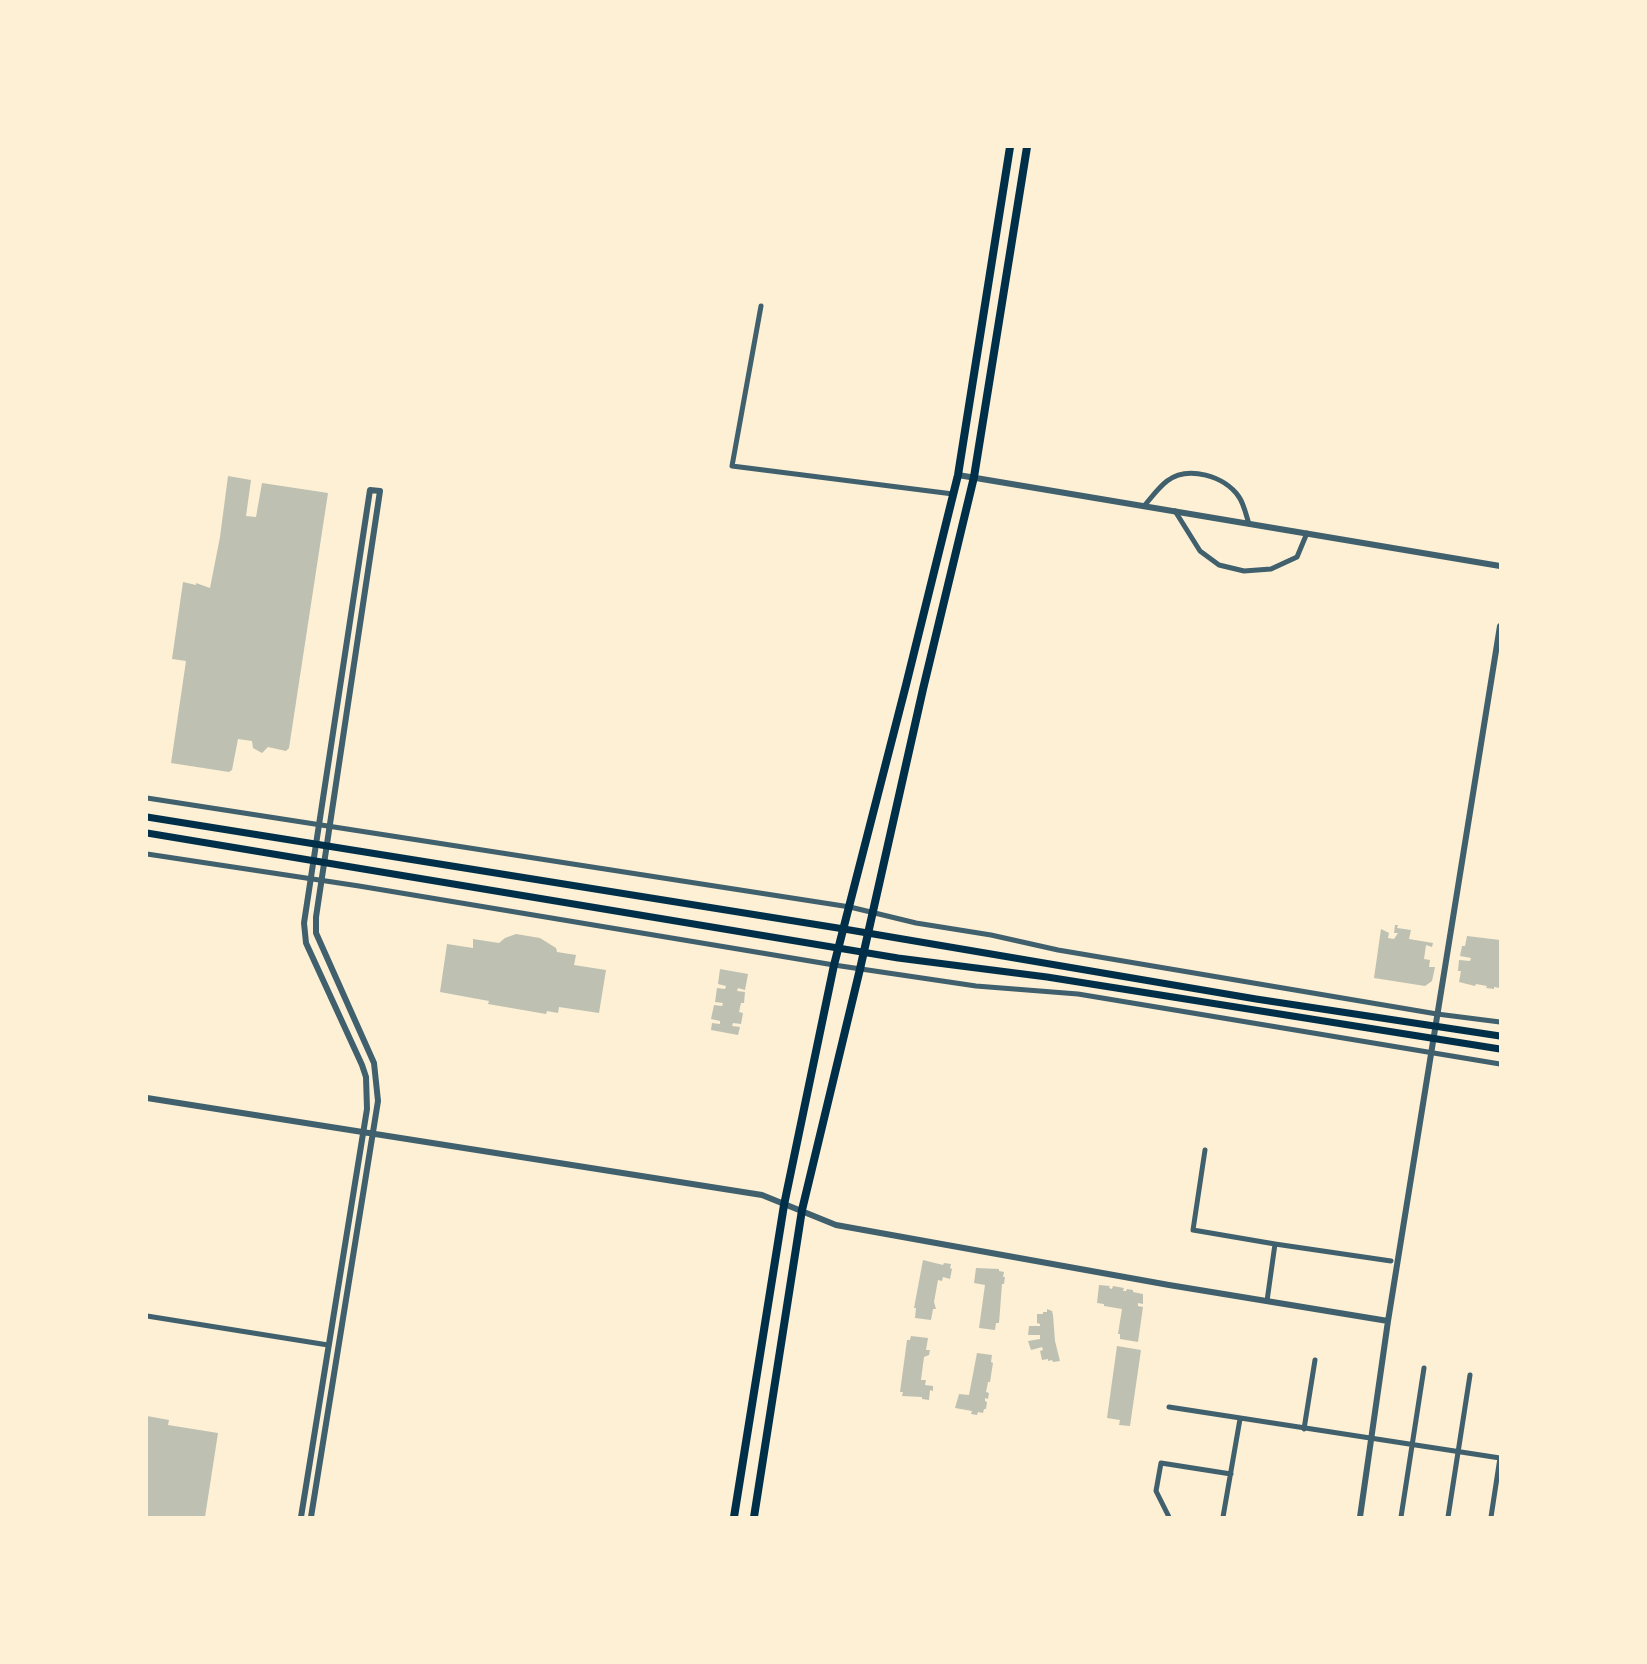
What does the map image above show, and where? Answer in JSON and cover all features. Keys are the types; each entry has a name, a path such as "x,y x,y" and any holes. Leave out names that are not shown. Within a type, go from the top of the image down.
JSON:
{"main road":[{"path":"734,1517 784,1205 834,965 958,475 1010,147"},
{"path":"753,1517 802,1210 974,477 1027,147"},
{"path":"147,817 844,929 1244,997 1500,1036"},
{"path":"147,834 838,948 1047,977 1500,1049"}],"street":[{"path":"761,306 732,466 953,494"},
{"path":"1144,506 1168,480 1189,473 1206,475 1223,481 1239,497 1249,524"},
{"path":"958,475 1500,566"},
{"path":"301,1517 367,1096 364,1071 306,943 304,922 370,489 380,491 321,880 316,933 374,1063 378,1101 311,1517"},
{"path":"1175,511 1200,551 1219,565 1244,571 1271,569 1297,557 1307,533"},
{"path":"1360,1517 1434,1026 1500,626"},
{"path":"147,798 850,907 916,923 991,935 1058,950 1437,1014 1500,1022"},
{"path":"147,854 321,880 860,969 976,986 1078,994 1500,1064"},
{"path":"147,1098 751,1193 802,1210 836,1225 1388,1321"},
{"path":"1204,1150 1193,1230 1391,1261"},
{"path":"1267,1301 1275,1244"},
{"path":"147,1316 328,1345"},
{"path":"1304,1429 1315,1360"},
{"path":"1401,1517 1424,1368"},
{"path":"1448,1517 1470,1375"},
{"path":"1169,1407 1371,1440 1500,1458 1491,1517"},
{"path":"1222,1517 1240,1419"},
{"path":"1169,1517 1156,1491 1161,1463 1230,1474"}],"building":[{"path":"228,476 251,480 246,516 256,517 262,483 328,493 289,748 286,751 268,747 262,753 253,748 252,741 238,739 232,770 229,772 171,763 186,661 172,659 183,582 196,585 196,583 210,588"},
{"path":"1395,925 1398,925 1397,928 1411,930 1409,939 1433,943 1432,947 1426,945 1424,959 1430,960 1429,967 1435,967 1432,981 1425,986 1374,978 1381,929 1389,933 1388,938 1394,939 1398,933 1394,933"},
{"path":"516,934 540,938 556,948 557,952 576,955 574,965 606,970 599,1013 559,1007 558,1013 547,1011 546,1014 488,1004 489,1001 440,992 447,944 473,948 473,939 499,943"},
{"path":"1467,936 1500,940 1500,988 1486,988 1487,986 1459,982 1461,971 1458,971 1459,960 1470,961 1471,958 1460,956"},
{"path":"720,969 748,974 745,990 738,988 737,991 745,992 744,1003 741,1003 739,1012 743,1013 741,1024 733,1023 732,1026 740,1027 738,1035 711,1030 712,1023 720,1024 720,1021 711,1019 714,1005 722,1006 723,1003 715,1002 717,988 725,989 726,986 718,984"},
{"path":"923,1260 943,1265 944,1263 951,1264 952,1269 950,1279 943,1277 942,1281 938,1280 934,1302 936,1309 933,1309 931,1320 915,1318 916,1308 914,1308"},
{"path":"976,1268 999,1269 1004,1272 999,1323 996,1323 995,1330 979,1328 985,1285 974,1283"},
{"path":"1099,1285 1110,1286 1109,1288 1112,1289 1113,1286 1124,1288 1123,1291 1127,1289 1143,1294 1143,1304 1138,1303 1138,1306 1143,1307 1138,1342 1120,1339 1120,1334 1118,1334 1122,1309 1097,1303"},
{"path":"1047,1309 1052,1311 1053,1315 1055,1341 1060,1361 1042,1360 1040,1351 1043,1350 1042,1347 1031,1350 1028,1341 1040,1339 1040,1335 1028,1335 1029,1326 1040,1326 1037,1323 1037,1314 1047,1312"},
{"path":"911,1336 928,1338 926,1350 930,1350 929,1355 924,1357 921,1380 926,1380 925,1385 933,1386 929,1400 922,1399 922,1397 902,1396 903,1392 900,1392 907,1340 910,1340"},
{"path":"1117,1346 1141,1350 1130,1426 1119,1425 1120,1420 1107,1418"},
{"path":"977,1353 992,1355 991,1362 993,1363 986,1392 989,1393 988,1399 985,1398 986,1409 983,1413 978,1412 977,1415 971,1414 972,1411 955,1408 959,1394 969,1395"},
{"path":"147,1416 169,1420 168,1425 218,1433 205,1517 147,1517"}]}
